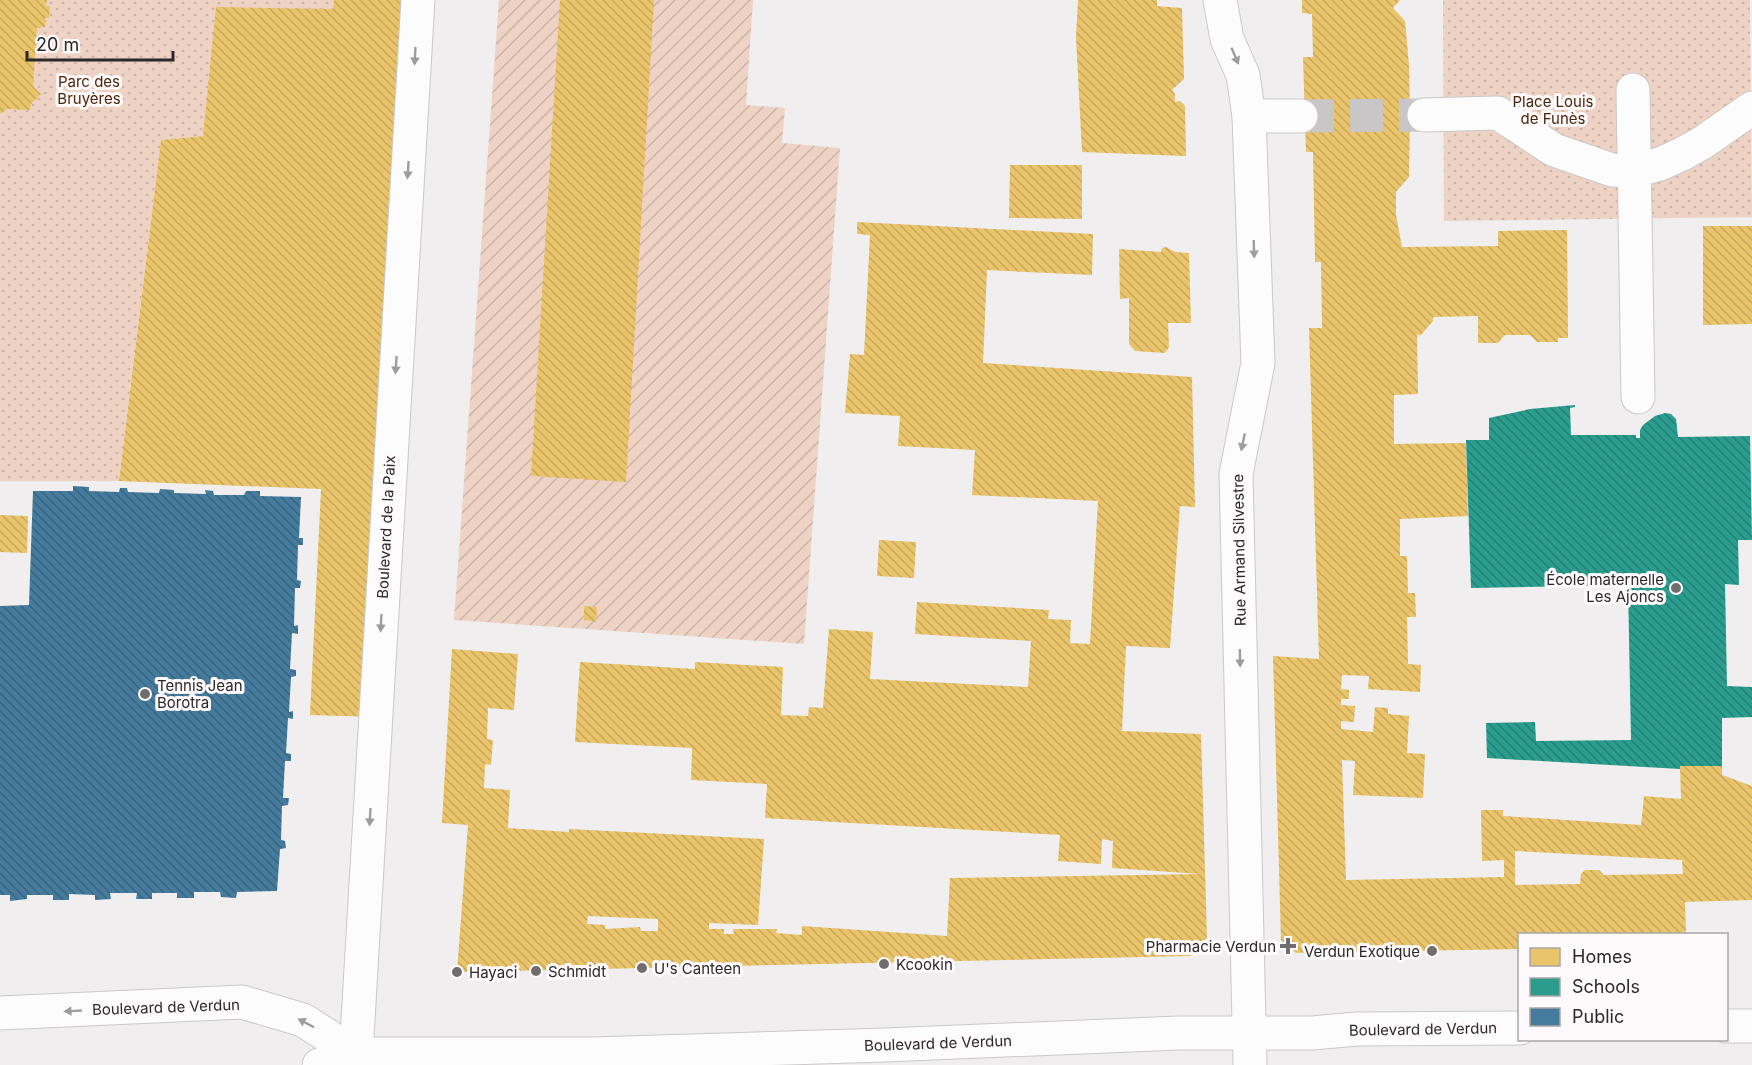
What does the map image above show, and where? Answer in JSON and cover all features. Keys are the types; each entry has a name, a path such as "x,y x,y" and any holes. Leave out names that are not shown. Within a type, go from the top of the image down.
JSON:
{"street":[{"name":"Boulevard de la Paix","path":"355,1060 417,0"},
{"name":"Rue Armand Silvestre","path":"1220,0 1227,39 1243,75 1249,116 1257,363 1236,474 1249,1049"},
{"path":"1633,90 1638,397"},
{"path":"1424,115 1498,113 1554,150 1612,170 1633,171 1660,164 1682,154 1752,108"},
{"path":"1249,116 1301,116"},
{"name":"Boulevard de Verdun","path":"0,1013 242,1002 303,1020 355,1060"},
{"path":"1728,1026 1752,1026"},
{"name":"Boulevard de Verdun","path":"319,1065 355,1060 885,1045 1179,1033 1249,1049 1312,1033 1356,1029 1518,1028"}],"green space":[{"name":"Parc des Bruyères","path":"0,0 334,0 333,9 203,136 161,140 119,481 0,481"},
{"path":"499,0 753,0 746,105 785,108 782,143 840,148 804,644 454,620"},
{"name":"Place Louis de Funès","path":"1443,0 1750,0 1752,217 1444,221"}],"building: Homes":[{"path":"0,0 47,0 46,6 50,6 49,18 45,18 45,27 37,27 33,86 41,94 31,104 30,110 7,109 0,114"},
{"path":"334,0 418,0 375,717 310,715 321,489 119,481 161,140 203,136 216,7 333,9"},
{"path":"560,0 654,0 626,482 531,476"},
{"path":"1078,0 1157,0 1157,6 1182,8 1184,79 1172,90 1175,94 1175,102 1180,101 1185,106 1186,156 1082,152 1076,37"},
{"path":"1302,0 1400,0 1393,8 1405,21 1410,114 1409,177 1396,192 1396,215 1402,247 1498,246 1498,231 1567,230 1568,338 1558,338 1558,342 1537,342 1530,335 1505,335 1498,343 1478,343 1478,316 1433,317 1433,321 1421,335 1417,335 1418,394 1394,395 1394,444 1466,443 1468,516 1400,519 1400,556 1407,556 1408,593 1415,593 1416,617 1407,617 1408,664 1421,665 1420,692 1368,689 1369,676 1342,675 1341,689 1349,690 1349,699 1341,699 1341,705 1355,706 1354,722 1341,721 1341,729 1373,732 1375,707 1388,708 1388,714 1409,716 1407,753 1425,754 1423,798 1353,795 1355,761 1342,760 1346,880 1504,877 1504,860 1482,861 1481,810 1503,810 1503,816 1641,825 1644,796 1681,799 1680,766 1722,766 1722,775 1752,786 1752,900 1685,902 1686,933 1518,933 1518,949 1296,953 1281,940 1273,656 1319,659 1309,328 1322,328 1321,262 1315,262 1313,152 1306,152 1303,57 1313,57 1312,14 1302,13","holes":["1515,851 1682,860 1683,874 1604,875 1599,870 1585,870 1581,874 1580,884 1515,885"]},
{"path":"1010,165 1082,165 1082,219 1009,218"},
{"path":"857,222 1093,234 1092,275 987,270 983,363 1192,377 1195,507 1180,506 1170,648 1126,646 1122,731 1201,734 1207,938 1190,956 457,972 468,825 442,823 452,649 518,654 514,710 488,708 487,739 493,740 491,765 485,764 484,788 510,790 508,828 764,839 758,925 709,923 709,929 724,929 724,934 734,934 733,929 777,929 776,933 802,935 802,926 947,936 950,878 1201,874 1112,868 1113,841 1102,839 1101,864 1058,861 1060,835 765,818 767,784 691,780 692,748 575,742 580,662 695,669 695,662 783,667 781,715 808,716 809,707 823,708 829,629 873,632 870,679 1028,687 1031,641 915,634 917,602 1049,610 1048,619 1071,620 1070,643 1090,644 1098,501 972,495 975,450 898,446 900,416 845,413 850,354 864,355 870,235 857,234","holes":["588,916 658,919 658,931 641,931 640,927 605,929 605,925 587,924"]},
{"path":"1703,226 1752,226 1752,324 1703,325"},
{"path":"1166,247 1175,252 1189,253 1191,323 1168,323 1169,347 1165,353 1135,351 1129,344 1129,298 1120,299 1119,249 1161,252 1162,248"},
{"path":"0,515 28,516 27,553 0,552"},
{"path":"879,540 916,542 914,578 877,576"},
{"path":"584,606 597,607 596,622 584,620"}],"building: Schools":[{"name":"École maternelle Les Ajoncs","path":"1575,405 1570,408 1571,435 1636,435 1636,438 1640,438 1643,425 1655,416 1665,413 1671,414 1676,419 1678,437 1750,436 1752,540 1738,540 1739,585 1725,584 1727,686 1752,687 1752,717 1722,718 1722,766 1680,766 1680,769 1487,758 1486,723 1535,722 1536,741 1631,740 1628,585 1471,588 1466,440 1489,440 1489,418 1530,409"}],"building: Public":[{"name":"Tennis Jean Borotra","path":"73,486 89,487 89,491 119,492 120,488 127,488 128,492 159,493 160,489 174,490 174,493 206,494 205,490 213,491 214,495 244,495 246,491 260,491 260,496 301,497 299,538 303,538 303,545 298,545 297,580 301,581 300,588 295,588 294,626 298,625 298,634 292,633 290,669 296,670 296,676 291,677 289,712 293,711 293,719 288,718 286,753 291,754 291,761 285,761 283,798 289,798 288,805 282,806 281,840 285,841 286,848 280,849 277,891 237,892 236,898 221,897 220,892 194,892 194,898 177,898 177,893 152,893 152,899 136,899 137,893 110,893 111,899 95,900 95,895 69,894 69,900 53,900 53,895 27,895 27,899 10,901 10,895 0,895 0,606 29,605 33,491 73,491"}],"tunnel":[{"path":"1301,116 1424,115"}],"place":[{"name":"École maternelle Les Ajoncs","path":"1676,588"},
{"name":"Tennis Jean Borotra","path":"145,694"},
{"name":"Pharmacie Verdun","path":"1288,946"},
{"name":"Verdun Exotique","path":"1432,951"},
{"name":"Kcookin","path":"884,964"},
{"name":"U's Canteen","path":"642,968"},
{"name":"Schmidt","path":"536,971"},
{"name":"Hayaci","path":"457,972"}]}
